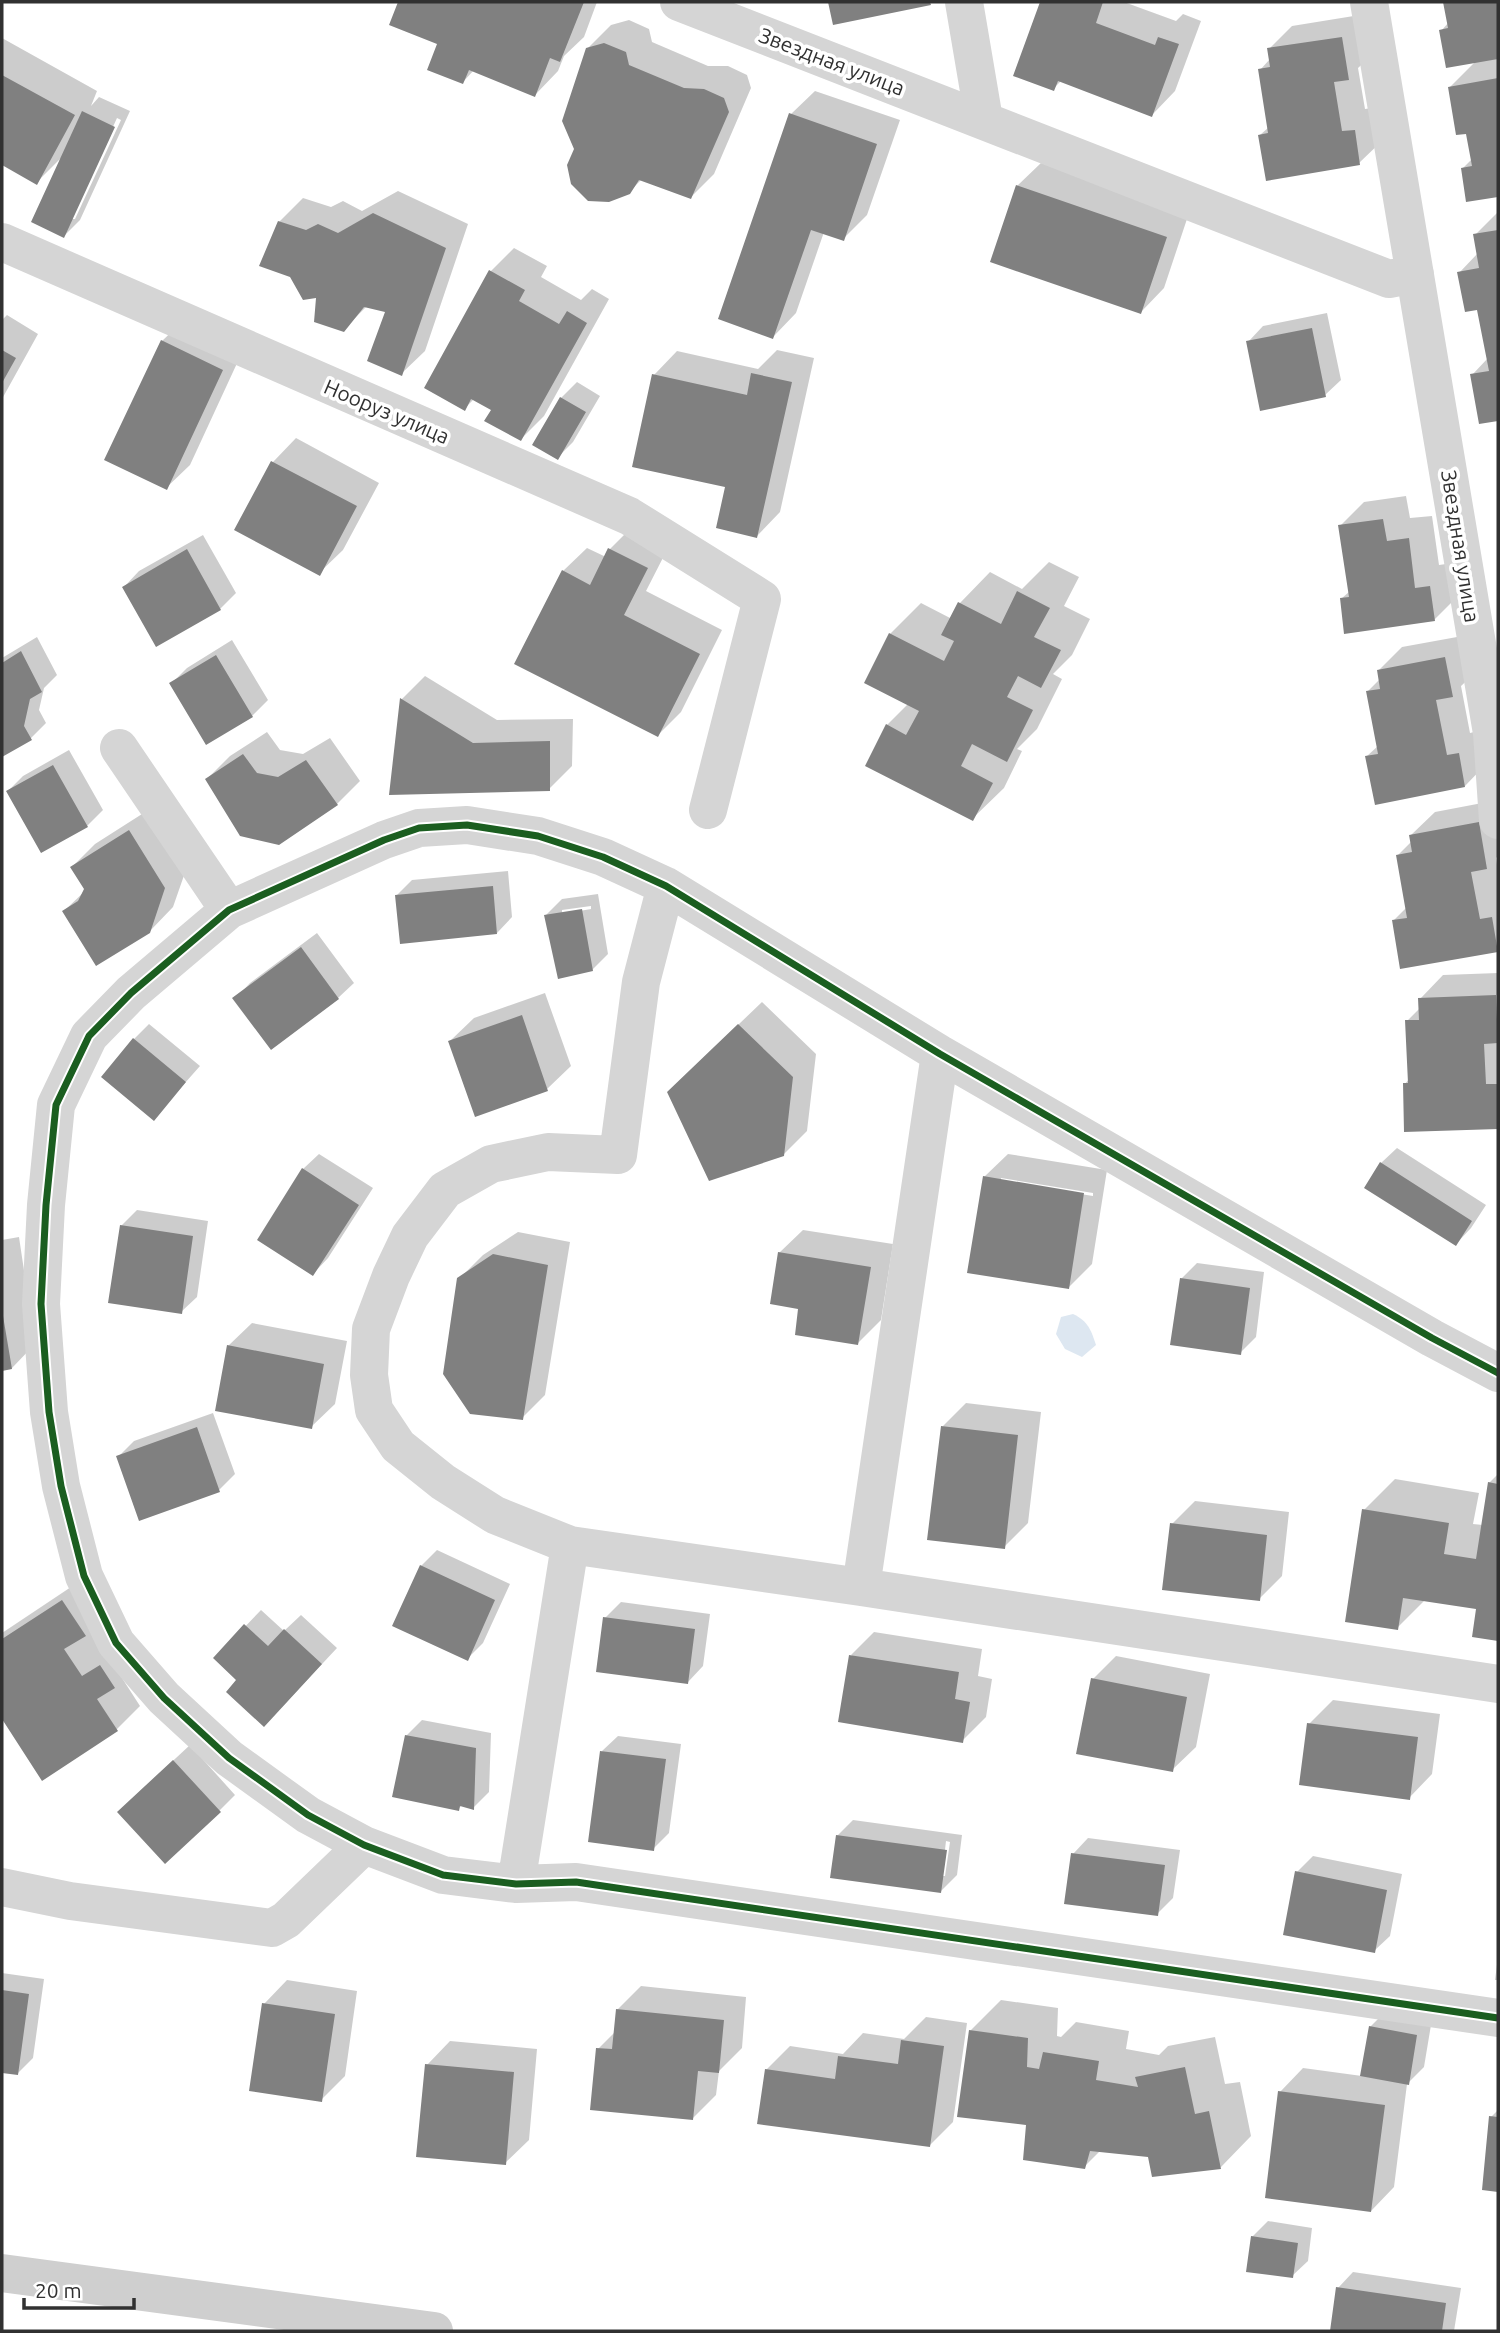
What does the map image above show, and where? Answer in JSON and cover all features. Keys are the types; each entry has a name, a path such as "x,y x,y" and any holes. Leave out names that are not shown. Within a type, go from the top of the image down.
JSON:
{"main road":[{"path":"2,2273 434,2331"}],"street":[{"name":"Звездная улица","path":"679,2 1389,279 1415,274"},
{"path":"964,2 984,120"},
{"name":"Звездная улица","path":"1369,2 1492,733 1498,820"},
{"name":"Нооруз улица","path":"2,242 629,516 762,599 708,810"},
{"path":"119,748 229,910"},
{"path":"1498,1373 1432,1338 940,1054 666,886 603,857 538,836 467,825 419,828 384,840 229,910 131,993 89,1036 56,1105 46,1205 41,1304 49,1412 61,1486 83,1576 116,1643 164,1698 229,1758 308,1815 364,1844 443,1875 516,1884 576,1882 1498,2018"},
{"path":"666,886 641,982 618,1155 548,1152 491,1164 445,1190 410,1236 391,1276 372,1329 369,1375 374,1410 398,1447 443,1482 495,1515 570,1545 1498,1684"},
{"path":"861,1587 940,1054"},
{"path":"516,1884 570,1545"},
{"path":"2,1887 70,1901 272,1928 286,1920 364,1844"}],"shaded area":[{"path":"1073,1314 1088,1326 1096,1345 1082,1357 1065,1349 1056,1334 1061,1317"}],"building":[{"path":"398,2 584,2 560,62 550,58 535,97 469,70 463,84 427,70 437,44 389,25"},
{"path":"828,2 930,2 931,5 833,25"},
{"path":"1040,2 1103,2 1096,23 1155,45 1158,37 1179,44 1152,117 1058,81 1054,91 1013,76"},
{"path":"1443,2 1498,2 1498,59 1446,68 1439,30 1448,28"},
{"path":"1342,37 1349,80 1334,82 1342,131 1355,130 1360,165 1266,181 1258,135 1268,133 1258,69 1270,67 1267,48"},
{"path":"604,43 626,52 629,65 684,88 704,89 724,98 729,112 691,199 639,180 630,194 609,202 588,201 571,184 567,165 574,149 562,121 586,48"},
{"path":"2,75 75,115 37,185 2,165"},
{"path":"1498,78 1498,197 1466,202 1461,168 1472,166 1466,134 1456,135 1448,87"},
{"path":"82,111 115,127 64,238 31,222"},
{"path":"789,113 877,144 844,241 811,230 773,339 718,319"},
{"path":"1016,185 1167,237 1141,314 990,262"},
{"path":"373,213 446,248 402,376 367,361 385,312 364,307 344,332 314,322 316,298 303,300 290,277 259,266 278,221 306,230 318,224 338,233"},
{"path":"1498,230 1498,421 1479,424 1470,374 1489,371 1477,310 1465,312 1457,272 1479,268 1473,234"},
{"path":"489,270 525,290 519,301 559,324 567,311 587,323 521,441 484,421 491,410 471,399 465,411 424,388"},
{"path":"1312,328 1326,397 1260,411 1246,341"},
{"path":"161,340 223,370 167,490 104,460"},
{"path":"2,350 16,358 2,383"},
{"path":"751,373 792,382 757,538 716,528 725,487 632,467 652,374 747,395"},
{"path":"560,397 586,412 558,460 532,445"},
{"path":"271,461 357,506 320,576 234,530"},
{"path":"1383,519 1387,541 1409,538 1415,588 1430,586 1435,621 1344,634 1340,598 1349,597 1338,525"},
{"path":"608,548 648,568 624,615 700,654 658,737 514,664 562,570 590,585"},
{"path":"187,549 221,610 156,647 122,587"},
{"path":"1017,591 1050,608 1034,637 1061,650 1041,688 1018,676 1007,697 1033,710 1007,762 972,744 961,766 993,783 973,821 865,766 886,724 906,735 919,711 864,683 889,633 944,661 954,641 941,635 958,602 1001,624"},
{"path":"21,651 42,692 30,699 24,726 32,740 2,757 2,663"},
{"path":"216,655 253,717 206,745 169,683"},
{"path":"1445,657 1453,697 1436,700 1447,755 1459,753 1465,787 1375,805 1365,756 1378,754 1366,691 1380,689 1377,670"},
{"path":"400,698 473,743 550,741 550,791 389,795"},
{"path":"243,754 257,773 278,777 306,760 338,805 279,845 240,836 205,779"},
{"path":"53,765 88,827 41,853 6,791"},
{"path":"1479,822 1487,869 1471,872 1480,919 1492,917 1498,952 1400,969 1392,920 1407,918 1396,855 1412,852 1409,835"},
{"path":"129,830 165,888 150,933 96,966 62,911 78,901 84,889 70,867"},
{"path":"493,886 497,934 400,944 395,895"},
{"path":"582,909 593,971 558,979 544,915"},
{"path":"301,947 339,999 271,1050 232,998"},
{"path":"1496,995 1498,1043 1484,1044 1486,1084 1498,1084 1498,1129 1404,1132 1403,1083 1408,1083 1405,1020 1419,1020 1418,998"},
{"path":"522,1015 548,1091 475,1117 448,1041"},
{"path":"738,1024 793,1077 784,1156 709,1181 667,1092"},
{"path":"133,1038 186,1082 154,1121 101,1077"},
{"path":"1380,1162 1472,1221 1456,1246 1364,1188"},
{"path":"302,1168 359,1205 313,1276 257,1240"},
{"path":"983,1176 1084,1193 1069,1289 967,1273"},
{"path":"120,1225 193,1236 182,1314 108,1303"},
{"path":"778,1252 871,1267 858,1345 795,1335 798,1309 770,1304"},
{"path":"493,1254 548,1265 523,1420 470,1414 443,1374 457,1278"},
{"path":"1180,1278 1250,1288 1241,1355 1170,1345"},
{"path":"2,1310 12,1369 2,1371"},
{"path":"227,1345 324,1364 312,1429 215,1411"},
{"path":"941,1426 1018,1435 1005,1549 927,1540"},
{"path":"197,1427 220,1492 139,1521 116,1456"},
{"path":"1488,1482 1498,1484 1498,1641 1472,1637 1476,1609 1403,1598 1398,1630 1345,1622 1362,1509 1449,1523 1444,1554 1476,1559"},
{"path":"1170,1523 1267,1535 1260,1601 1162,1590"},
{"path":"420,1565 495,1600 468,1661 392,1626"},
{"path":"62,1600 86,1636 64,1649 82,1676 100,1665 115,1688 97,1699 118,1731 42,1781 2,1719 2,1639"},
{"path":"603,1617 695,1629 688,1684 596,1672"},
{"path":"244,1624 268,1646 284,1629 322,1664 264,1727 226,1692 236,1680 213,1658"},
{"path":"849,1655 959,1672 955,1699 970,1702 963,1743 838,1722"},
{"path":"1091,1678 1187,1697 1173,1772 1076,1754"},
{"path":"1307,1723 1418,1737 1410,1800 1299,1785"},
{"path":"405,1735 476,1748 474,1810 460,1806 459,1811 392,1797"},
{"path":"600,1751 666,1759 654,1851 588,1842"},
{"path":"173,1760 221,1812 165,1864 117,1812"},
{"path":"836,1835 947,1850 941,1893 830,1878"},
{"path":"1071,1853 1165,1865 1158,1916 1064,1904"},
{"path":"1295,1871 1387,1890 1375,1953 1283,1935"},
{"path":"2,1990 29,1994 18,2075 2,2073"},
{"path":"262,2003 335,2014 322,2102 249,2091"},
{"path":"616,2009 724,2020 719,2073 698,2071 693,2120 590,2110 596,2048 612,2049"},
{"path":"1369,2026 1417,2035 1409,2085 1360,2076"},
{"path":"969,2030 1028,2038 1027,2067 1039,2069 1043,2052 1099,2061 1096,2080 1138,2087 1135,2077 1185,2067 1195,2114 1209,2111 1221,2169 1152,2177 1148,2157 1090,2151 1085,2169 1023,2160 1026,2125 957,2117"},
{"path":"901,2040 944,2046 930,2147 757,2124 765,2069 835,2079 838,2056 898,2064"},
{"path":"425,2064 514,2072 506,2165 416,2157"},
{"path":"1278,2091 1385,2105 1371,2212 1265,2198"},
{"path":"1489,2116 1498,2117 1498,2192 1482,2190"},
{"path":"1251,2236 1298,2243 1293,2278 1246,2272"},
{"path":"1336,2287 1446,2303 1442,2331 1330,2331"}],"cycle path":[{"path":"1498,1373 1432,1338 940,1054 666,886 603,857 538,836 467,825 419,828 384,840 229,910 131,993 89,1036 56,1105 46,1205 41,1304 49,1412 61,1486 84,1576 116,1643 164,1698 229,1758 308,1815 364,1845 443,1875 516,1884 576,1882 1498,2018"}]}
